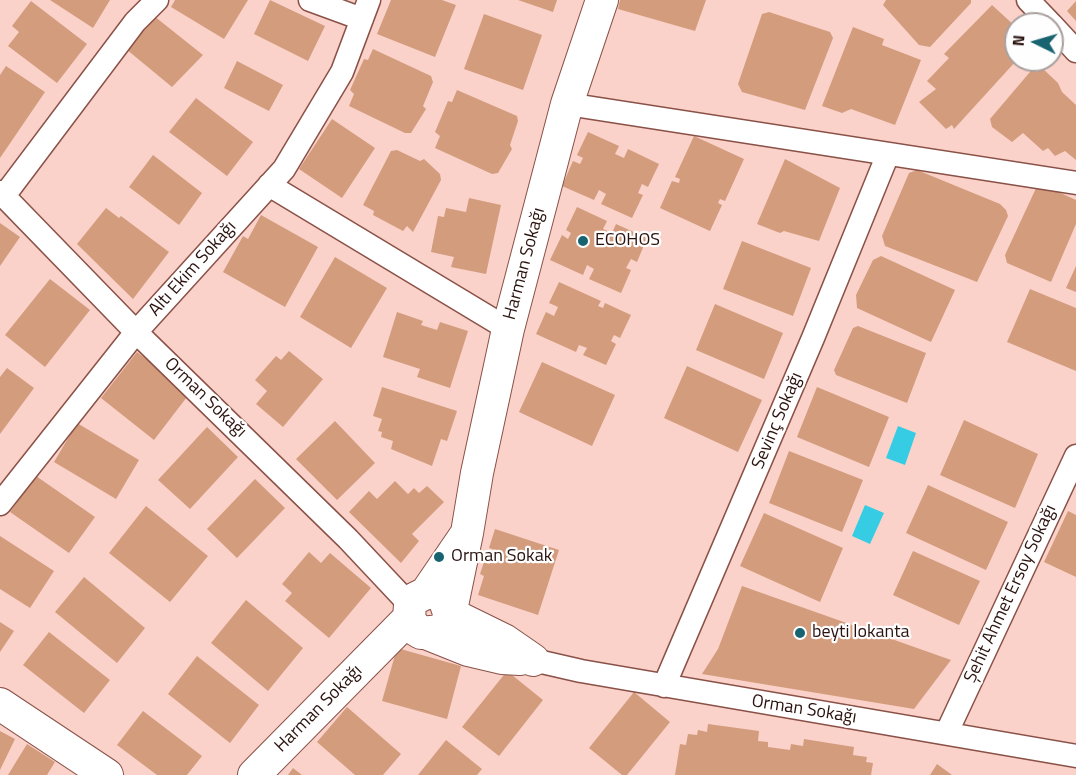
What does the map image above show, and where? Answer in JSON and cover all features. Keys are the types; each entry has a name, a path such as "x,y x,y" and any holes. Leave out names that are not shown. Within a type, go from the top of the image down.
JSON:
{"main road":[{"name":"Harman Sokağı","path":"254,775 425,613 467,533 508,329 567,104 602,0"},
{"path":"425,613 504,640 533,660"},
{"path":"0,704 107,775"}],"street":[{"path":"2,194 128,31 157,0"},
{"name":"Altı Ekim Sokağı","path":"0,504 136,332 284,169 342,72 365,9 310,0"},
{"path":"1028,0 1039,12"},
{"path":"1064,39 1076,51"},
{"path":"567,104 1076,183"},
{"name":"Sevinç Sokağı","path":"664,686 813,338 888,154"},
{"path":"269,185 508,329"},
{"name":"Orman Sokağı","path":"2,194 136,332 425,613"},
{"name":"Şehit Ahmet Ersoy Sokağı","path":"947,732 1076,456"},
{"name":"Orman Sokağı","path":"533,660 664,686 947,732 1076,756"}],"water":[{"path":"898,426 916,433 905,465 886,458"},
{"path":"865,505 884,513 870,544 852,536"}],"building":[{"path":"50,0 110,0 93,28"},
{"path":"175,0 248,0 224,39 171,7"},
{"path":"270,0 325,26 308,61 254,34"},
{"path":"391,0 442,0 456,5 435,57 377,34"},
{"path":"518,0 557,0 553,12"},
{"path":"620,0 706,0 695,31 618,9"},
{"path":"886,0 971,0 971,3 930,47 919,45 883,5"},
{"path":"31,1 87,44 57,83 8,46 19,32 12,26"},
{"path":"1076,1 1076,21 1067,11"},
{"path":"992,5 1004,16 1004,72 1006,72 954,129 952,125 946,129 919,102 936,89 927,81 949,58 944,54"},
{"path":"769,12 830,32 833,38 805,110 742,92 738,84 762,14"},
{"path":"484,14 542,35 523,90 464,69"},
{"path":"154,16 203,55 172,87 126,49"},
{"path":"853,27 884,39 882,45 921,60 895,125 851,109 842,113 822,106"},
{"path":"373,49 431,76 433,82 423,106 426,109 411,133 405,133 349,106 354,94 350,90 364,59 368,60"},
{"path":"237,61 283,85 269,111 224,88"},
{"path":"6,66 45,92 0,158 0,75"},
{"path":"1030,72 1046,72 1076,105 1076,160 1065,151 1055,156 1048,148 1043,151 1023,133 1012,142 992,127 990,119"},
{"path":"457,90 517,116 518,121 510,145 512,149 498,173 492,174 435,148 440,136 435,132 448,101 452,102"},
{"path":"196,98 253,142 227,176 169,132"},
{"path":"332,119 375,148 342,198 299,169"},
{"path":"588,132 619,146 615,154 624,158 628,149 659,164 648,187 642,184 638,193 643,195 632,218 601,204 606,194 599,190 594,200 562,186 573,161 580,164 583,158 577,155"},
{"path":"694,136 744,159 725,201 720,199 718,203 722,205 710,231 660,208 672,181 679,183 680,179 675,177"},
{"path":"397,150 420,161 424,159 440,174 441,180 413,232 407,226 403,231 373,215 374,211 363,205 391,151"},
{"path":"153,155 202,193 179,225 129,187"},
{"path":"785,159 840,188 819,241 784,231 780,233 757,224"},
{"path":"917,170 1000,204 1006,210 1008,216 977,282 885,246 882,236 909,173"},
{"path":"1037,186 1045,186 1076,200 1076,224 1051,282 1007,263 1005,255"},
{"path":"469,198 501,205 486,274 451,267 454,257 431,252 438,216 444,217 446,208 466,212"},
{"path":"577,207 607,221 603,229 612,233 616,224 647,238 637,262 631,259 626,268 631,270 621,293 589,279 594,269 587,265 583,275 550,260 562,235 568,239 571,233 566,230"},
{"path":"106,208 119,218 121,216 169,252 133,299 77,244"},
{"path":"261,215 318,247 285,307 223,272 243,236 248,239"},
{"path":"0,223 20,237 0,266"},
{"path":"742,241 811,268 793,316 723,289"},
{"path":"881,256 955,290 931,342 857,308 856,295 873,260"},
{"path":"335,257 387,288 351,348 300,317"},
{"path":"1076,266 1076,292 1066,288"},
{"path":"50,279 90,310 45,367 5,335"},
{"path":"559,282 601,301 598,306 603,308 605,303 631,315 620,338 614,335 611,341 616,344 606,365 583,355 587,348 579,345 576,352 536,334 546,312 554,316 558,307 549,303"},
{"path":"1030,289 1076,308 1076,371 1007,342"},
{"path":"715,304 783,333 764,379 696,350"},
{"path":"397,312 423,321 421,325 437,330 440,322 468,331 450,388 417,377 420,369 383,357"},
{"path":"858,326 926,353 907,403 836,375 834,370 853,328"},
{"path":"289,351 323,379 283,427 256,404 267,391 255,380 276,356 281,360"},
{"path":"137,352 190,393 154,440 101,398"},
{"path":"542,362 615,395 592,446 519,412"},
{"path":"687,366 762,400 738,452 664,418"},
{"path":"7,368 34,388 0,434 0,377"},
{"path":"382,387 457,411 447,441 441,439 432,466 391,449 393,441 381,437 382,432 378,431 382,419 373,416"},
{"path":"817,387 889,417 869,467 797,437"},
{"path":"964,420 1038,454 1015,508 940,475"},
{"path":"335,421 375,463 337,500 296,459"},
{"path":"77,423 139,460 116,499 54,462"},
{"path":"207,427 238,457 190,509 158,480"},
{"path":"789,451 863,480 842,532 769,503"},
{"path":"36,476 95,517 69,553 10,512"},
{"path":"255,479 285,508 237,558 207,529"},
{"path":"395,481 408,494 414,488 419,493 427,486 444,502 412,534 419,541 401,563 349,512 369,491 377,499"},
{"path":"928,485 1008,522 986,570 906,533"},
{"path":"146,506 208,556 170,602 109,553"},
{"path":"1068,511 1076,515 1076,577 1044,562"},
{"path":"764,513 843,548 820,602 740,566"},
{"path":"495,529 559,550 538,615 478,595 484,576 480,574 484,562 490,564 495,550 489,548"},
{"path":"0,536 54,571 30,608 0,589"},
{"path":"913,551 980,581 959,625 893,595"},
{"path":"309,552 321,563 330,553 371,588 329,638 285,601 292,593 282,584"},
{"path":"84,577 145,628 117,663 55,612"},
{"name":"beyti lokanta","path":"742,586 951,660 914,709 702,674 718,649"},
{"path":"246,600 303,648 268,691 211,643"},
{"path":"0,622 14,631 0,652"},
{"path":"49,632 110,680 84,713 23,665"},
{"path":"397,648 461,666 447,719 382,701"},
{"path":"197,656 259,705 230,743 168,694"},
{"path":"507,671 543,700 499,756 462,727"},
{"path":"634,692 670,722 627,775 622,775 589,748"},
{"path":"347,707 401,754 383,775 355,775 317,742"},
{"path":"143,711 202,756 187,775 157,775 117,745"},
{"path":"708,724 759,731 758,741 768,742 768,747 790,750 791,744 803,746 804,739 854,747 853,755 867,757 866,762 873,763 871,775 675,775 680,744 686,745 688,734 697,735 698,730 707,732"},
{"path":"0,731 15,739 0,770"},
{"path":"446,740 482,769 477,775 418,775"},
{"path":"27,744 55,762 47,775 8,775"},
{"path":"937,764 952,775 930,775"},
{"path":"293,768 302,775 288,775"}],"place":[{"name":"ECOHOS","path":"583,241"},
{"name":"Orman Sokak","path":"439,557"},
{"name":"beyti lokanta","path":"800,633"}]}
